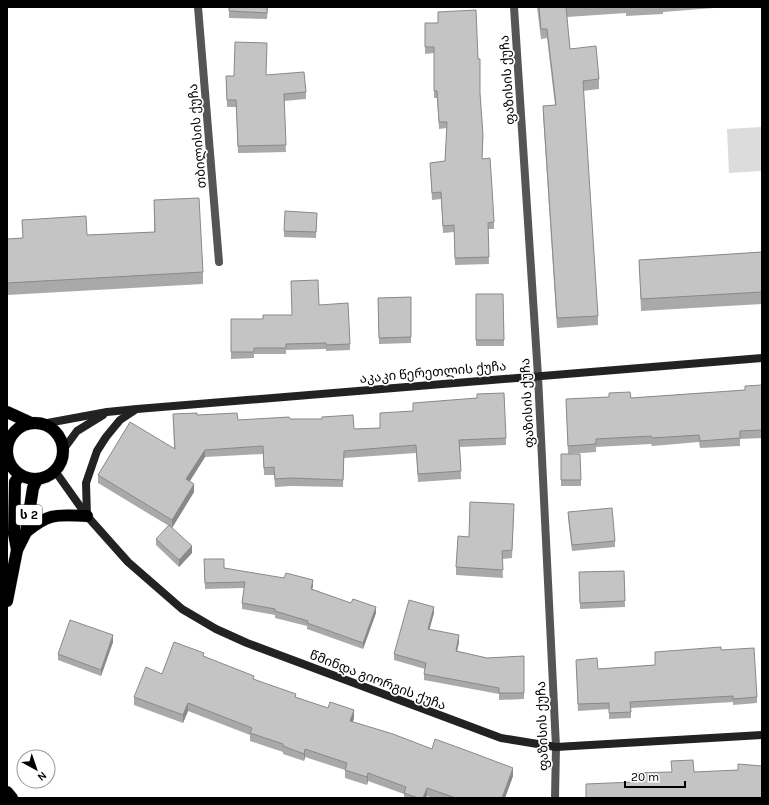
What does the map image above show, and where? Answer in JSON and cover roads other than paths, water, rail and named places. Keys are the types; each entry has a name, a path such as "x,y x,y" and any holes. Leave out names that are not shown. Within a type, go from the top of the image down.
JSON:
{"highway":[{"path":"7,412 36,424 49,426 60,437 64,450 60,465 55,471 44,478 37,479 26,478 20,475 14,470 7,455 8,447 13,435 23,426 36,424"},
{"name":"ს 2","path":"7,601 14,534 15,482 20,475"},
{"name":"ს 2","path":"12,549 26,532 33,488 37,479"},
{"path":"26,532 40,521 55,515 87,516"},
{"path":"7,792 12,798"}],"main road":[{"name":"აკაკი წერეთლის ქუჩა","path":"36,424 107,412 137,409 762,358"},
{"path":"87,516 86,483 97,451 120,420 137,409"},
{"name":"აკაკი წერეთლის ქუჩა","path":"64,450 77,431 107,412"},
{"name":"წმინდა გიორგის ქუჩა","path":"55,471 87,516 128,562 182,609 216,629 247,643 501,738 556,747 762,735"}],"street":[{"name":"თბილისის ქუჩა","path":"198,7 219,262"},
{"name":"ფაზისის ქუჩა","path":"514,7 538,376 556,747 556,798"}]}
